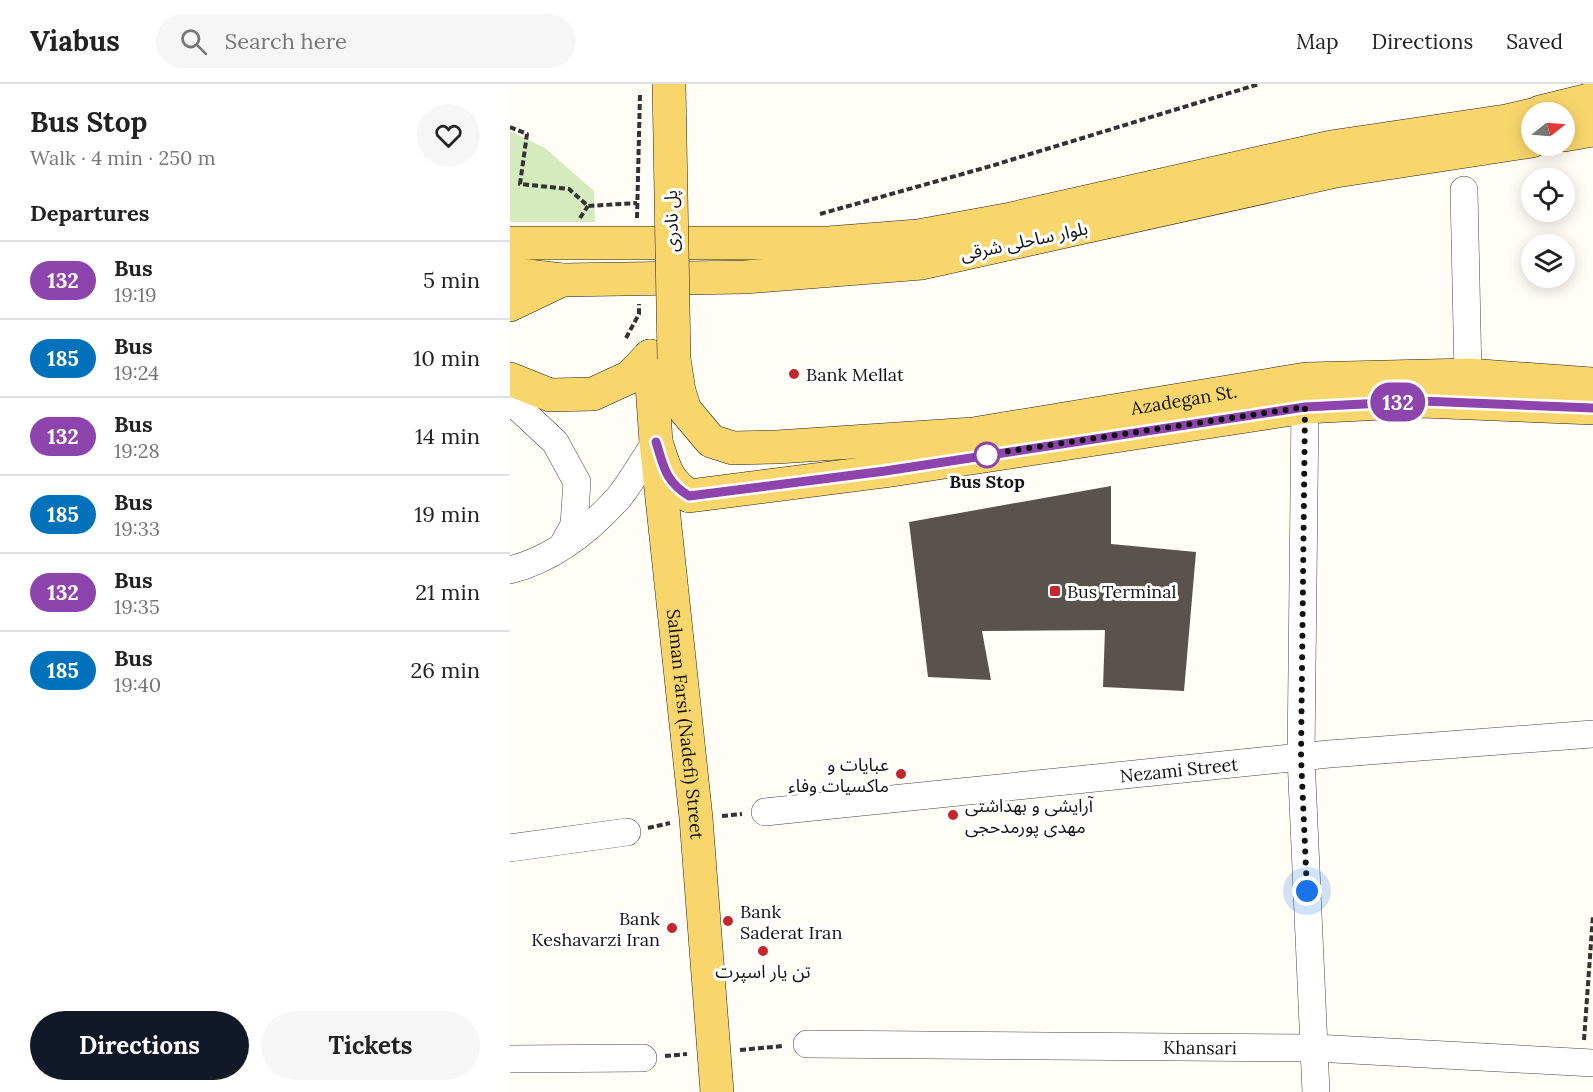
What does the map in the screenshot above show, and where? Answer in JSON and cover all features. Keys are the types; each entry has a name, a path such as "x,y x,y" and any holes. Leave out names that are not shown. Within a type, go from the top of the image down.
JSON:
{"main road":[{"name":"پل نادری","path":"651,84 662,357"},
{"name":"پل نادری","path":"662,357 669,84"},
{"path":"1575,103 1593,99"},
{"name":"بلوار ساحلی شرقی","path":"510,243 828,243 918,236 1006,220 1331,147 1521,118"},
{"path":"1575,133 1593,130"},
{"name":"بلوار ساحلی شرقی","path":"510,274 562,280 745,277 922,263 1336,171 1521,143"},
{"path":"510,305 562,280"},
{"path":"510,379 550,395 593,394 630,377 662,357"},
{"name":"Salman Farsi (Nadefi) Street","path":"662,357 656,442 696,818 717,1092"},
{"name":"Azadegan St.","path":"662,357 679,391 685,410 711,441 733,448 973,435 1306,380 1468,375 1593,384"},
{"name":"Azadegan St.","path":"656,442 667,474 675,487 689,496 885,471 1305,407 1422,401 1593,408"}],"street":[{"path":"1464,190 1468,375"},
{"path":"510,400 555,442 577,482 574,525 560,550"},
{"path":"1305,407 1301,757 1316,1092"},
{"path":"510,570 560,550 603,514 621,494 656,442"},
{"name":"Nezami Street","path":"765,812 1301,757 1593,734"},
{"path":"510,848 627,832"},
{"name":"Khansari","path":"807,1044 1315,1048 1588,1063"},
{"path":"510,1059 643,1058"}],"path":[{"path":"819,215 991,166 1259,84"},
{"path":"510,127 527,134 520,184 569,189 588,206 637,203"},
{"path":"1588,1063 1593,915"}],"green space":[{"path":"510,131 545,148 594,191 595,222 510,222"}],"building":[{"name":"Bus Terminal","path":"1111,486 1111,544 1196,552 1184,691 1103,687 1105,630 982,631 991,680 928,677 909,522"}],"bus line":[{"name":"132","path":"656,442 667,474 675,487 689,496 885,471 1305,407 1422,401 1593,408"}],"place":[{"name":"Bank Mellat","path":"794,374"},
{"name":"Bus Stop","path":"987,455"},
{"name":"Bus Terminal","path":"1055,591"},
{"name":"عبایات و ماکسیات وفاء","path":"901,774"},
{"name":"آرایشی و بهداشتی مهدی پورمدحجی","path":"953,815"},
{"name":"Bank Saderat Iran","path":"728,921"},
{"name":"Bank Keshavarzi Iran","path":"672,928"},
{"name":"تن یار اسپرت","path":"763,951"}],"route":[{"path":"987,455 976,456 1305,407 1301,757 1307,891"}]}
